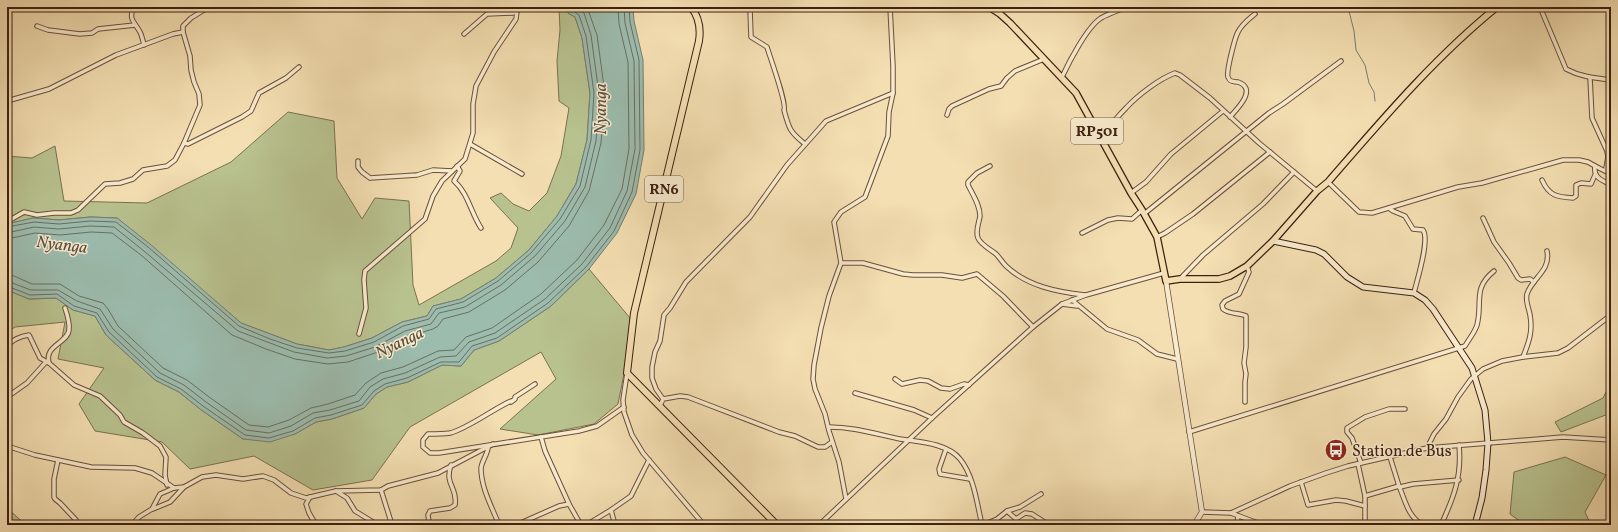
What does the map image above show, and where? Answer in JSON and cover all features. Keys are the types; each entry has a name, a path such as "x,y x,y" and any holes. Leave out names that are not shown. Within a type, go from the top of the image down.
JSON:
{"highway":[{"name":"RN6","path":"627,373 634,313 699,40 699,25 696,13 691,7"},
{"path":"627,373 777,525"}],"main road":[{"name":"RP501","path":"989,7 1010,23 1045,58 1076,93 1157,237 1166,281"},
{"path":"1166,281 1180,279 1219,279 1230,276 1247,266 1273,241 1317,191 1328,182 1426,73 1468,31 1497,7"},
{"path":"1273,241 1316,250 1324,254 1347,277 1363,287 1414,293 1425,300 1433,309 1460,348 1475,375 1485,410 1488,444 1484,484 1475,525"}],"street":[{"path":"133,7 131,16 144,45"},
{"path":"7,219 10,220 24,212 37,215 78,210 105,184 120,183 134,179 143,170 167,166 175,160 200,105 199,94 191,70 190,56 183,32 183,26 190,18 209,7"},
{"path":"765,7 750,9 751,37 766,47 777,77 778,86 785,101 786,107 784,110 789,127 794,135 805,144"},
{"path":"846,499 842,472 832,442 829,427 815,389 813,373 821,328 829,296 841,264 834,222 840,212 865,197 888,136 889,112 893,93 890,7"},
{"path":"1540,7 1566,69 1575,74 1590,78 1611,80"},
{"path":"1062,77 1071,58 1093,26 1101,19 1124,8"},
{"path":"464,34 487,14 513,13 516,9"},
{"path":"359,334 366,308 364,280 365,271 425,219 442,181 465,159 473,133 473,99 476,86 494,52 516,19 516,9"},
{"path":"1230,117 1246,98 1246,95 1243,86 1229,80 1227,72 1229,63 1238,32 1243,24 1255,14"},
{"path":"37,26 50,30 80,34 92,33 98,29 135,25"},
{"path":"7,101 49,89 112,58 173,34 183,32"},
{"path":"947,115 952,106 988,89 1001,86 1015,71 1045,58"},
{"path":"1082,233 1108,220 1118,218 1132,219 1143,212 1269,113 1341,61"},
{"path":"184,143 188,144 242,117 251,111 259,93 286,78 299,67"},
{"path":"1100,135 1107,130 1127,106 1164,77 1175,72 1193,85 1246,132 1317,191"},
{"path":"1590,78 1590,113 1607,151 1608,157 1604,169"},
{"path":"663,399 656,390 652,378 652,367 655,352 660,341 664,314 670,308 686,282 750,217 787,165 826,122 893,93"},
{"path":"1131,193 1146,182 1170,154 1223,111"},
{"path":"470,144 522,174"},
{"path":"1157,237 1193,214 1270,152"},
{"path":"1328,182 1359,212 1372,213 1458,187 1488,182 1562,160 1579,160 1588,162 1611,174"},
{"path":"358,161 358,167 370,178 417,175 433,170 452,171"},
{"path":"457,166 460,171 454,181 461,188 481,228"},
{"path":"990,166 977,173 968,182 968,185 978,204 980,216 977,234 979,240 998,255 1006,266 1026,280 1062,292 1086,295"},
{"path":"1542,180 1546,187 1555,196 1573,198 1576,196 1576,186 1581,183 1590,184 1595,175 1595,166"},
{"path":"1604,169 1611,168"},
{"path":"1180,279 1203,255 1263,204 1294,172"},
{"path":"1595,175 1611,185"},
{"path":"1389,208 1392,211 1404,216 1414,229 1423,230 1425,233 1425,244 1414,293"},
{"path":"1483,218 1490,234 1518,278 1522,280 1530,279 1534,282"},
{"path":"1523,357 1532,332 1526,296 1534,282 1545,269 1548,256 1547,251"},
{"path":"841,264 863,263 908,275 942,275 962,278 977,274 1003,296 1033,328"},
{"path":"1245,402 1246,374 1244,363 1246,351 1246,316 1227,312 1223,309 1222,305 1239,294 1249,272 1247,266"},
{"path":"1188,432 1465,346 1477,326 1480,308 1478,295 1479,291 1488,276 1494,271"},
{"path":"818,525 932,418 1062,304 1086,295 1164,273"},
{"path":"1166,281 1188,432 1202,512 1194,525"},
{"path":"1072,300 1077,306 1107,329 1138,340 1157,354 1177,359"},
{"path":"1062,304 1077,306"},
{"path":"7,397 27,383 48,362 50,352 56,344 66,337 69,330 65,308"},
{"path":"1427,448 1434,434 1446,419 1458,397 1475,375 1483,369 1502,361 1558,353 1568,348 1611,315"},
{"path":"7,347 9,344 22,336 29,335 39,356 74,385 100,396 120,415 124,422 143,433 160,446 166,457 165,475 167,485"},
{"path":"627,373 623,400 628,426 632,435 649,460 704,525"},
{"path":"895,380 902,384 923,380 942,388 950,389 964,384 970,385"},
{"path":"536,384 515,397 512,402 511,401 497,407 460,429 449,433 428,434 424,437 423,447 433,454 589,429 603,423 624,407"},
{"path":"855,393 909,409 932,418"},
{"path":"663,399 680,396 703,402 778,432 795,436 821,448 832,442"},
{"path":"660,406 663,399"},
{"path":"1365,525 1365,496 1359,464 1352,438 1347,432 1347,428 1365,417 1389,408 1405,409"},
{"path":"829,427 855,428 909,440 946,450 959,458 970,479 982,525 1020,507 1041,494"},
{"path":"541,437 545,451 569,504 581,525"},
{"path":"1231,513 1301,482 1334,470 1427,448 1563,437 1611,440"},
{"path":"152,509 160,494 174,488 184,487 207,476 222,476 242,479 263,476 274,480 287,491 306,498 336,491 381,490 388,486 438,473 452,464 466,459 493,444"},
{"path":"1441,525 1459,480 1459,445"},
{"path":"7,446 35,455 91,467 135,468 152,473 167,485 174,488"},
{"path":"488,448 481,467 482,475 487,498 499,525"},
{"path":"946,450 938,469 940,474 970,479"},
{"path":"1390,457 1411,514 1423,525"},
{"path":"58,460 54,479 54,499 60,503 76,520"},
{"path":"586,525 631,496 649,460"},
{"path":"429,522 428,515 430,511 450,508 455,505 453,488 448,480 452,464"},
{"path":"1365,496 1413,484 1459,480"},
{"path":"1301,482 1308,505 1336,500 1365,506"},
{"path":"132,525 139,517 152,509 170,502 184,487"},
{"path":"381,490 392,525"},
{"path":"336,491 347,498 355,511 378,525"},
{"path":"310,497 306,504 316,525"},
{"path":"516,525 559,506 569,504"},
{"path":"611,510 615,525"},
{"path":"1007,512 1016,519 1025,513 1032,514 1049,525"},
{"path":"1202,512 1231,513 1263,525"},
{"path":"1237,525 1238,516"}],"green space":[{"path":"559,7 566,7 568,13 575,17 582,38 590,93 587,140 576,184 557,216 529,250 496,278 461,299 433,306 427,316 402,322 372,338 329,350 297,344 241,323 117,218 90,217 59,220 33,218 7,224 7,156 32,158 55,146 64,201 147,203 231,162 288,112 334,121 337,178 362,219 375,198 409,201 413,285 419,305 496,261 511,248 518,228 490,198 501,193 513,204 529,211 547,193 561,156 569,108 559,101 557,61 560,30"},
{"path":"589,269 630,318 628,354 618,404 594,424 538,435 500,429 556,379 541,352 410,427 372,480 313,490 254,456 190,469 162,442 95,431 79,404 104,368 58,359 65,322 15,327 7,332 7,290 29,299 56,298 73,310 95,316 106,335 155,380 179,392 200,409 243,439 295,434 316,422 332,419 364,408 376,394 387,387 408,382 442,365 461,366 474,350 499,341 551,306"},
{"path":"1611,382 1611,413 1561,432 1555,422 1603,398"},
{"path":"1565,457 1606,475 1585,512 1591,525 1525,525 1510,514 1514,472"},
{"path":"7,508 26,525 7,525"}],"water":[{"name":"Nyanga","path":"566,7 633,7 634,21 643,60 644,150 636,194 617,233 589,269 551,306 499,341 474,350 461,366 442,365 408,382 387,387 376,394 364,408 332,419 316,422 295,434 270,442 243,439 200,409 179,392 155,380 106,335 95,316 73,310 56,298 29,299 7,290 7,224 33,218 59,220 90,217 117,218 150,244 241,323 297,344 329,350 344,347 372,338 402,322 427,316 433,306 461,299 496,278 529,250 557,216 576,184 587,140 590,93 582,38 575,17 568,13"}],"waterway":[{"path":"1348,7 1354,31 1356,50 1365,65 1369,83 1374,92 1375,101"}],"place":[{"name":"Station de Bus","path":"1336,450"}]}
